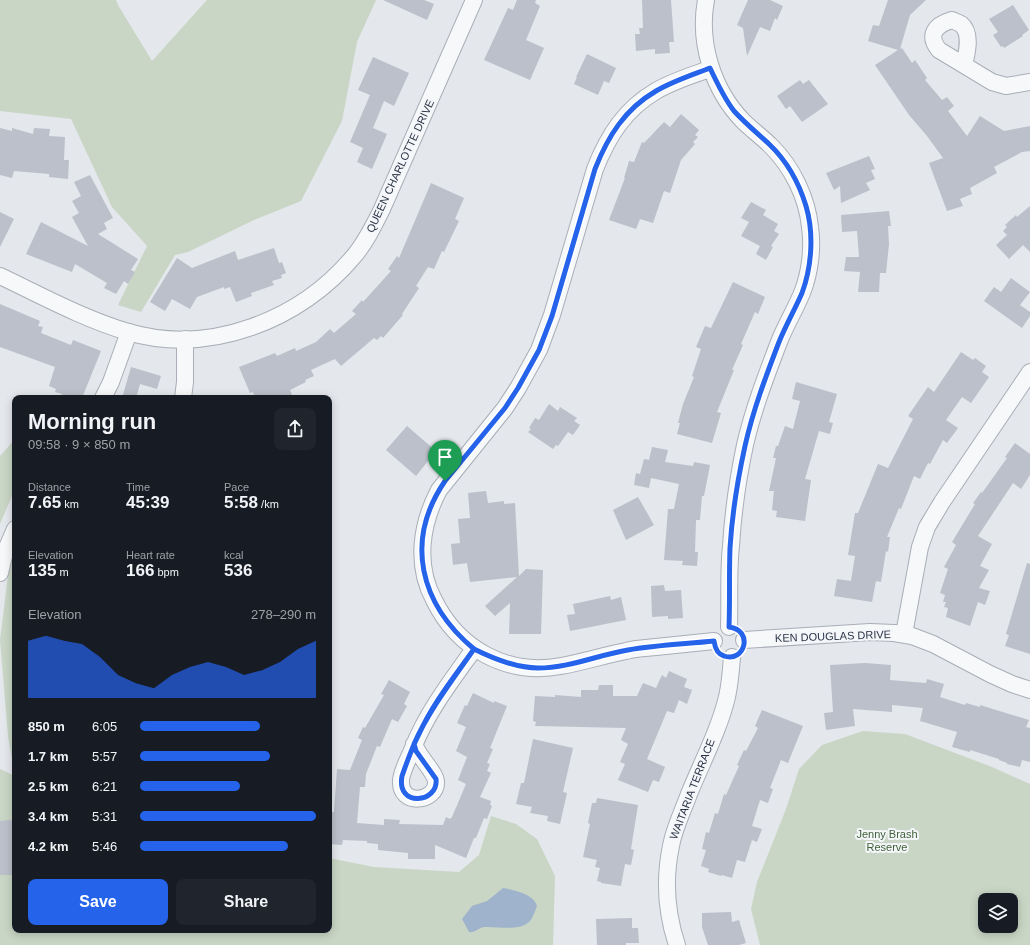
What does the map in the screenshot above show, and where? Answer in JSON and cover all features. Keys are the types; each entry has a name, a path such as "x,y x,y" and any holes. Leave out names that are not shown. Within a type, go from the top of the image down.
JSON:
{"street":[{"name":"QUEEN CHARLOTTE DRIVE","path":"0,276 104,324 151,337 185,339 231,334 252,328 288,312 326,285 355,255 369,234 382,209 474,0"},
{"path":"706,0 704,24 705,42 710,68 733,110 770,145 788,167 798,186 806,207 810,228 811,249 808,271 802,292 780,340 761,390 745,445 736,497 730,547 729,627"},
{"path":"964,65 992,82 1006,86 1030,82"},
{"path":"710,68 674,82 656,91 640,102 613,130 603,147 595,169 554,308 539,350 505,408 445,481 432,504 426,522 422,545 423,568 426,580 431,596 443,616 454,630 474,649 490,657 518,666 537,668 561,666 628,650 714,641"},
{"path":"104,395 111,382 129,332"},
{"path":"183,395 185,382 185,339"},
{"path":"904,634 920,547 927,527 942,502 1030,372"},
{"path":"0,573 5,552 12,536"},
{"path":"729,627 740,631 744,640 742,650 732,657 719,654 716,650 714,641 720,630 729,627"},
{"name":"KEN DOUGLAS DRIVE","path":"744,640 870,632 904,634 933,644 996,677 1030,690"},
{"path":"414,744 419,732 435,705 474,649"},
{"name":"WAITARIA TERRACE","path":"677,945 670,919 666,890 666,875 670,852 679,820 722,715 727,696 732,657"}],"green space":[{"path":"0,0 116,0 152,61 207,0 376,0 357,42 342,121 301,201 254,220 188,252 175,255 141,312 118,305 147,246 112,207 71,119 0,111"},
{"path":"12,442 12,496 0,524 0,456"},
{"path":"12,562 12,759 8,736 0,640 9,567"},
{"name":"Jenny Brash Reserve","path":"863,731 905,734 992,767 1030,784 1030,945 760,945 751,909 757,882 786,809 799,769 822,745"},
{"path":"0,769 12,775 12,933 332,933 332,859 374,867 459,872 479,855 491,816 516,824 537,839 555,876 553,945 0,945"}],"water":[{"path":"503,888 523,893 532,898 537,906 530,921 520,926 508,928 484,927 473,932 469,932 462,919 472,906 487,901"}],"building":[{"path":"383,0 424,0 434,4 427,20"},
{"path":"517,0 536,0 535,3 540,6 526,40 544,48 530,80 484,60 508,8 513,10"},
{"path":"642,0 671,0 674,42 669,42 670,53 655,54 655,49 636,51 635,34 640,34 639,28 643,28"},
{"path":"748,0 770,0 783,6 777,20 775,18 770,31 760,27 747,56 743,28 737,25"},
{"path":"888,0 926,0 910,15 900,49 902,48 912,63 915,60 927,78 925,80 942,100 947,97 954,106 948,111 967,136 980,116 1004,131 1030,126 1030,151 1022,152 994,167 997,173 970,188 972,194 960,199 963,206 947,211 929,163 943,158 909,115 875,65 898,50 868,41 873,25 879,26"},
{"path":"1013,5 1029,30 1022,35 1023,36 1004,48 1003,46 1001,47 993,35 998,32 989,19"},
{"path":"587,54 616,68 609,83 604,81 598,95 574,84"},
{"path":"373,57 409,73 394,106 384,101 373,128 387,134 372,169 357,162 363,148 350,142 370,95 358,90"},
{"path":"800,80 803,84 809,80 828,104 802,122 790,106 786,109 777,96"},
{"path":"681,114 699,130 695,135 698,137 693,142 695,144 681,160 670,193 664,191 653,223 640,219 636,229 609,220 625,178 629,161 634,162 642,142 644,143 664,122 670,127"},
{"path":"0,128 12,131 12,128 33,134 34,128 50,129 49,136 65,137 64,160 69,160 68,179 49,177 49,174 14,171 12,178 0,175"},
{"path":"869,156 875,169 871,170 875,179 866,183 870,190 841,203 840,186 834,190 826,173"},
{"path":"90,175 113,218 104,223 107,229 98,234 138,259 131,270 135,272 128,284 124,281 116,294 104,288 107,283 75,264 72,272 26,254 41,222 88,246 72,217 79,213 72,201 81,196 74,182"},
{"path":"431,183 464,198 455,219 459,221 444,252 442,251 434,269 428,267 416,286 419,288 402,314 403,315 383,338 381,336 377,340 374,338 341,366 335,359 311,370 314,376 290,390 292,395 254,395 253,392 250,393 239,367 275,353 277,356 295,348 296,351 316,342 330,329 334,333 356,314 352,311 362,300 363,302 391,271 388,269 397,256 399,258"},
{"path":"751,202 766,210 763,215 778,224 774,231 779,234 771,246 773,247 766,260 756,254 760,246 741,236 749,222 741,218"},
{"path":"1030,206 1030,252 1023,245 1009,259 996,245 1007,235 1003,231 1007,227 1005,225 1016,215 1017,217"},
{"path":"889,211 891,226 888,226 889,244 886,273 880,273 879,292 858,292 860,272 844,271 846,257 859,257 857,231 842,232 841,215"},
{"path":"0,212 14,219 0,247"},
{"path":"274,248 279,263 282,262 286,273 281,275 282,278 272,281 274,285 251,293 252,296 236,302 230,287 224,289 224,287 197,297 190,309 172,299 165,311 150,302 177,258 192,268 235,251 238,260"},
{"path":"1011,278 1030,292 1020,305 1030,312 1030,316 1022,328 984,301 994,287 1001,292"},
{"path":"733,282 765,297 758,314 755,312 741,344 743,345 732,370 734,370 717,412 721,413 712,443 677,434 680,423 678,423 683,404 694,377 692,376 701,349 696,347 705,326 711,328"},
{"path":"0,304 40,321 38,326 43,327 41,333 71,345 73,340 101,351 83,395 62,395 55,392 56,389 49,386 55,367 0,347"},
{"path":"961,352 973,360 975,358 986,366 982,372 989,377 971,403 962,397 946,420 958,428 947,443 943,440 930,464 928,463 920,479 914,476 901,509 899,508 887,537 890,537 888,552 886,551 881,582 876,581 872,602 834,596 837,579 851,581 855,556 848,555 855,513 858,513 878,464 888,468 913,419 908,416 928,387 934,392"},
{"path":"131,367 161,376 157,389 140,384 137,395 123,395"},
{"path":"796,382 837,394 829,422 833,423 830,434 819,431 805,479 811,480 805,521 776,517 777,511 772,510 774,491 769,491 776,458 773,458 776,446 778,446 785,426 793,429 800,401 792,399"},
{"path":"549,404 558,411 560,407 577,418 574,421 580,425 573,435 568,432 558,446 556,445 553,449 528,432 531,429 529,428 535,418 539,420"},
{"path":"407,426 436,451 416,476 386,450"},
{"path":"1015,443 1030,454 1030,475 1021,489 1013,483 978,536 992,544 980,566 989,570 979,588 990,591 985,605 978,602 970,626 946,617 948,608 944,607 946,602 943,602 945,595 940,593 948,569 944,567 956,545 952,542 975,504 973,503 1007,458 1005,457"},
{"path":"652,447 668,450 665,462 693,466 694,462 710,465 704,496 702,496 700,520 696,520 695,552 698,552 697,566 682,565 683,561 664,560 668,509 674,509 679,484 651,478 649,488 634,485 636,473 640,474 644,459 649,460"},
{"path":"486,491 488,503 504,501 504,504 515,503 519,576 526,569 543,570 541,634 509,634 510,603 495,616 485,606 517,577 470,582 467,563 453,565 451,544 460,543 458,519 470,518 468,493"},
{"path":"638,497 654,525 626,540 613,510"},
{"path":"1027,563 1030,564 1030,654 1005,646 1009,635 1006,634"},
{"path":"664,585 665,591 681,590 683,618 668,619 668,616 652,617 651,586"},
{"path":"610,596 611,600 621,597 626,620 570,631 567,615 575,614 573,604"},
{"path":"865,663 891,665 890,680 926,683 927,679 944,684 940,697 965,705 966,703 980,707 980,705 1029,720 1026,727 1030,728 1030,762 1022,760 1020,767 1007,764 999,759 970,750 970,752 952,747 957,732 920,721 923,708 892,705 892,712 853,709 855,726 826,730 824,713 833,712 830,665"},
{"path":"669,671 687,679 684,687 692,690 687,704 679,700 674,713 667,711 647,759 665,767 659,782 653,780 648,792 618,780 625,764 620,762 628,744 621,740 626,728 535,726 536,722 533,721 535,696 555,697 555,695 581,697 581,690 598,690 599,685 613,685 613,696 637,696 643,683 656,688 662,675 666,678"},
{"path":"389,680 410,692 404,704 407,706 398,722 392,719 380,747 377,746 366,774 365,787 360,787 357,823 384,825 384,819 400,820 399,824 443,825 446,817 450,819 452,817 466,784 458,780 467,757 456,751 466,727 457,723 465,705 467,706 473,693 494,703 494,701 507,706 490,748 493,749 487,763 490,764 487,771 491,773 480,797 491,801 490,805 492,806 487,819 484,818 476,838 474,838 466,858 435,845 435,859 408,859 408,853 378,850 378,844 367,843 367,841 343,840 342,845 332,844 332,812 334,812 337,769 350,770 362,740 358,738 363,727 365,728 384,695 381,694"},
{"path":"762,710 803,726 788,763 781,760 770,788 773,789 768,803 760,800 752,826 762,829 757,842 752,840 745,862 737,860 732,878 721,876 708,872 709,869 701,866 706,850 702,849 706,832 709,833 715,813 718,814 724,794 726,795 739,766 737,765 744,750 746,751 758,728 755,726"},
{"path":"533,739 573,748 563,792 567,793 560,824 547,821 548,816 530,813 532,807 516,804 521,783 524,783"},
{"path":"597,798 638,805 631,849 634,850 631,865 625,864 621,886 597,881 600,868 595,867 597,860 583,857 590,824 588,823 592,803 596,803"},
{"path":"0,821 12,821 12,875 0,875"},
{"path":"731,912 732,922 739,920 746,943 739,945 708,945 702,927 702,913"},
{"path":"632,918 632,928 638,928 639,943 626,943 626,945 597,945 596,919"}],"route":[{"path":"445,481 432,504 426,522 422,551 423,568 431,596 439,612 462,639 474,649 435,705 419,732 414,744 401,781 404,793 412,799 424,798 429,795 435,788 436,783 436,779 416,751 414,744 419,732 435,705 454,677 474,649 490,657 518,666 537,668 561,666 628,650 714,641 716,650 723,656 732,657 742,650 744,644 743,635 737,629 729,627 730,547 736,497 745,445 761,390 780,340 802,292 808,271 811,249 810,228 806,207 798,186 788,167 779,154 733,110 710,68 674,82 656,91 640,102 613,130 603,147 595,169 570,249 552,316 539,350 505,408 445,481"}]}
